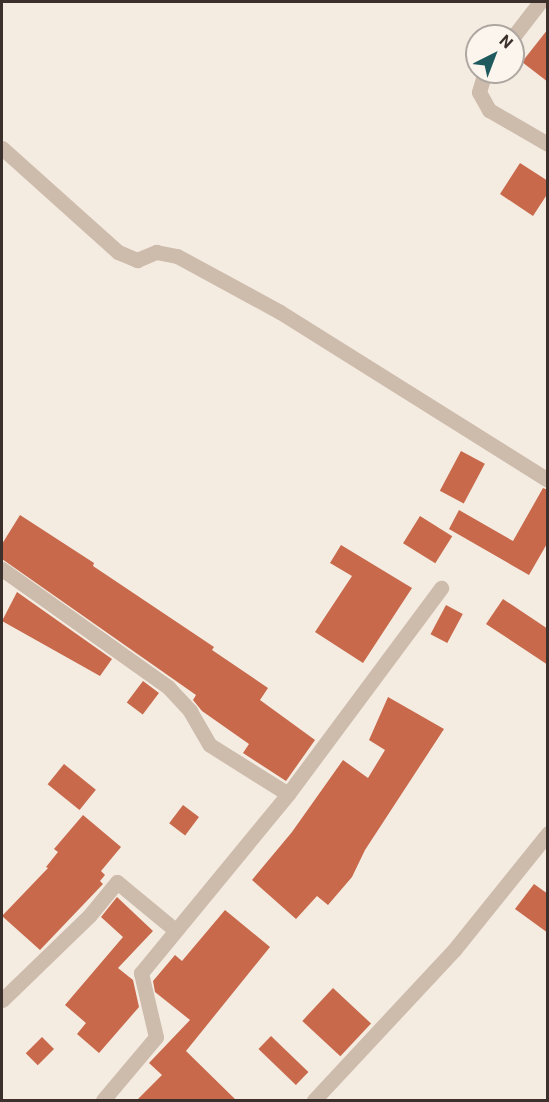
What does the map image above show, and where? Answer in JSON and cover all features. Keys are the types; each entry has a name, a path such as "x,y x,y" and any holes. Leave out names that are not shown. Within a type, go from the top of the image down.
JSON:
{"street":[{"path":"523,24 540,2"},
{"path":"481,84 479,92 489,110 548,144"},
{"path":"2,148 118,252 137,260 156,252 177,256 279,312 548,480"},
{"path":"2,569 168,687 190,711 210,745 288,794"},
{"path":"103,1101 156,1037 141,973 288,794 441,588"},
{"path":"314,1101 454,950 548,833"},
{"path":"2,1000 88,916 117,882 175,930"}],"building":[{"path":"548,29 548,82 525,64 525,58"},
{"path":"520,163 548,181 548,193 533,216 500,194"},
{"path":"461,451 485,464 464,503 440,491"},
{"path":"543,488 548,490 548,542 529,575 449,529 459,510 513,541"},
{"path":"20,515 94,563 93,566 214,647 212,650 268,688 260,700 315,740 286,781 243,753 249,744 202,711 193,700 196,695 2,559 2,544"},
{"path":"420,516 452,536 435,563 403,543"},
{"path":"341,545 412,588 363,663 315,632 352,576 330,563"},
{"path":"17,592 112,659 100,676 2,621"},
{"path":"503,599 548,629 548,665 486,624"},
{"path":"446,605 463,614 447,643 431,634"},
{"path":"143,681 159,693 143,715 127,703"},
{"path":"388,697 444,729 365,850 352,877 328,905 317,896 296,919 252,880 292,832 343,760 368,778 385,750 369,740"},
{"path":"64,764 96,790 80,810 48,784"},
{"path":"183,805 199,817 185,835 169,823"},
{"path":"83,815 121,847 101,871 105,875 100,881 103,884 40,950 2,916 48,868 46,867 58,852 54,849"},
{"path":"534,884 548,894 548,933 515,909"},
{"path":"117,897 153,931 118,968 133,980 139,1007 99,1053 77,1034 86,1023 65,1005 123,937 101,917"},
{"path":"225,910 270,947 186,1051 237,1101 136,1101 162,1075 149,1063 190,1020 155,992 153,981 175,955 182,961"},
{"path":"333,988 371,1023 340,1056 302,1021"},
{"path":"271,1036 308,1072 296,1085 258,1049"},
{"path":"42,1037 54,1049 38,1065 26,1053"}]}
